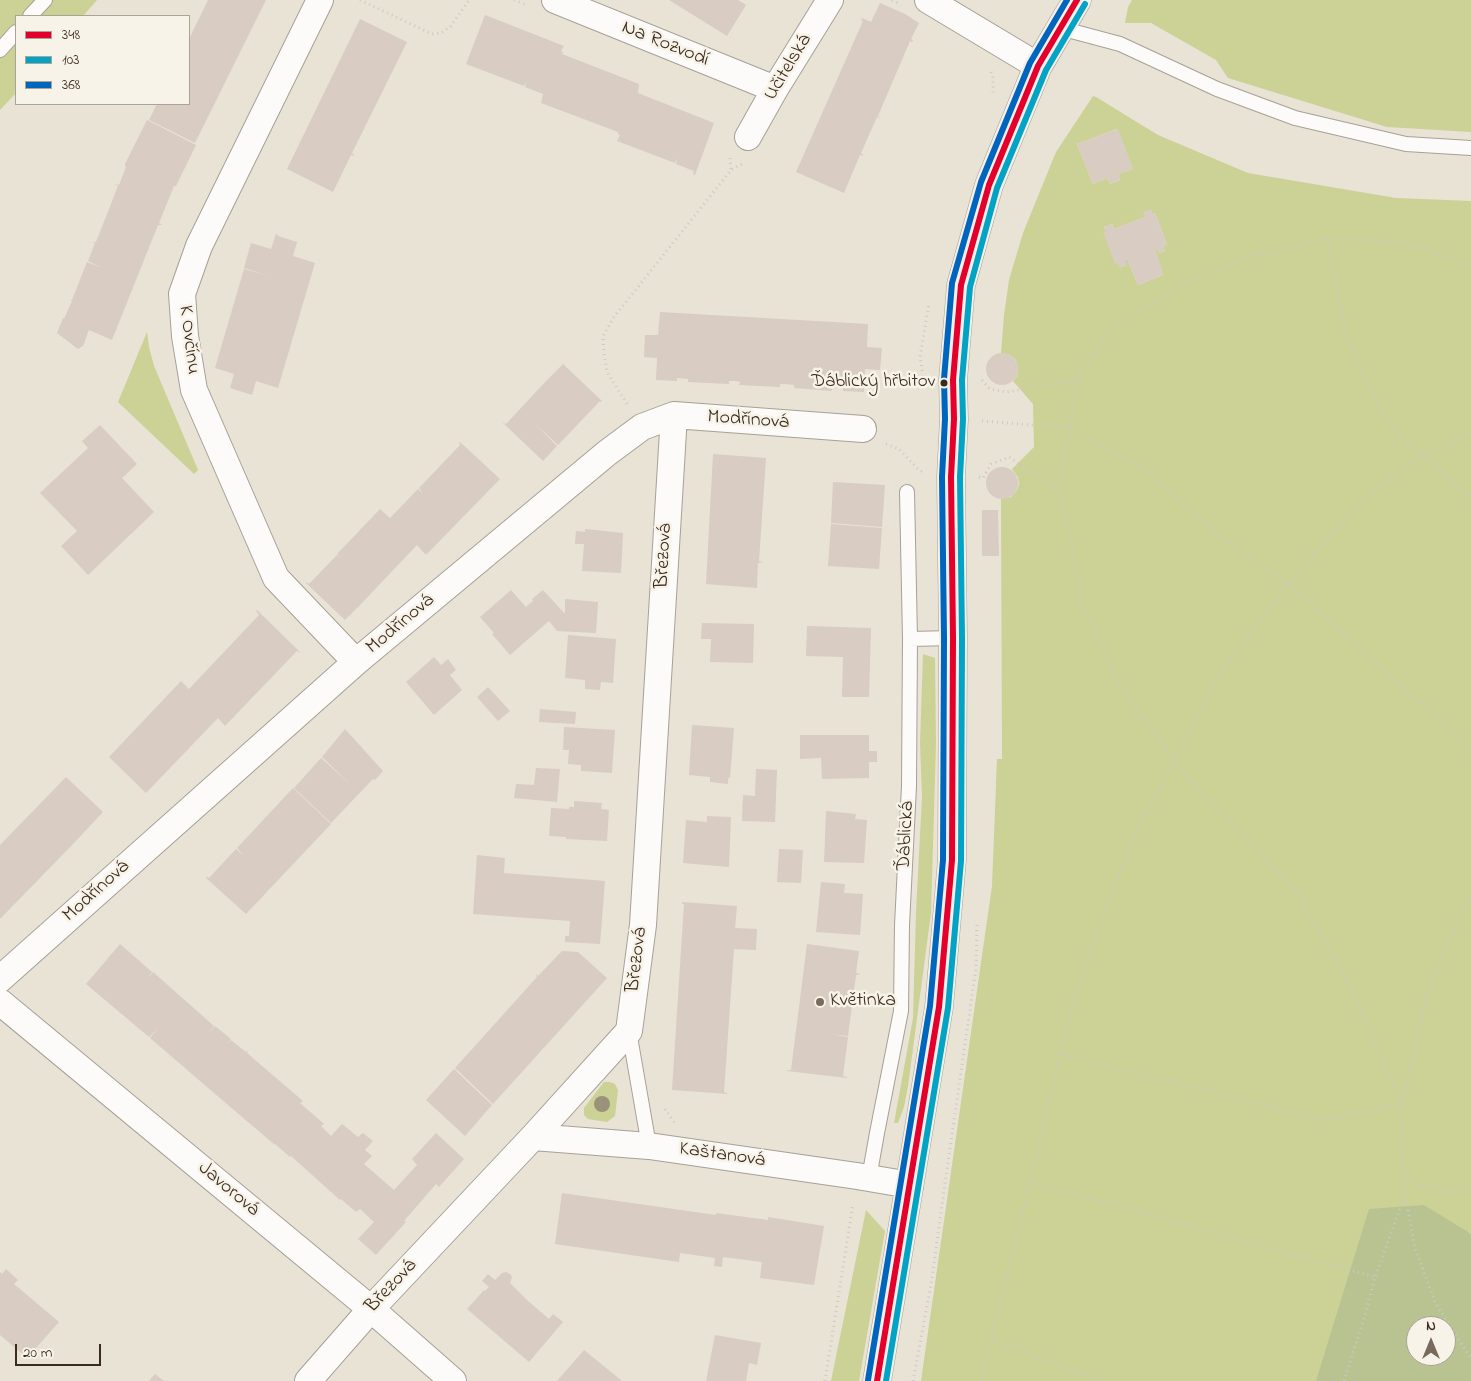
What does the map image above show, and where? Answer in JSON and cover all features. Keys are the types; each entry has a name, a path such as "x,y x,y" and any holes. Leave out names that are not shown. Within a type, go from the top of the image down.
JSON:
{"main road":[{"path":"877,1381 939,1007 952,860 951,477 954,419 952,380 962,285 989,184 1038,66 1076,0"}],"street":[{"name":"K Ovčínu","path":"320,0 199,246 182,294 185,336 194,390 276,578 356,662"},
{"name":"Na Rozvodí","path":"555,0 775,89"},
{"name":"Učitelská","path":"748,137 830,0"},
{"path":"916,3 1038,66"},
{"name":"Modřínová","path":"0,979 356,662 607,453 642,428 674,415 863,429"},
{"name":"Březová","path":"308,1381 629,1031 643,925 674,415"},
{"name":"Javorová","path":"0,1002 372,1309 453,1381"},
{"name":"Kaštanová","path":"532,1137 649,1146 910,1185"}],"lane":[{"path":"31,15 45,0"},
{"path":"1060,28 1120,44 1217,89 1295,118 1406,144 1471,148"},
{"path":"0,50 15,33"},
{"name":"Ďáblická","path":"863,1177 877,1133 901,1012 902,925 909,786 910,639 907,492"},
{"path":"910,639 952,638"},
{"path":"629,1031 649,1146"}],"path":[{"path":"360,0 432,34 441,33 451,26 469,0"},
{"path":"892,0 916,3"},
{"path":"990,70 994,76 994,92 991,101"},
{"path":"642,428 607,372 603,336 614,317 730,170"},
{"path":"1327,239 1345,330 1368,388 1384,417 1403,441 1423,454 1471,497"},
{"path":"1403,1104 1346,978 1292,886 1174,763 1117,680 1082,604 1071,540 1059,490 1078,380 1110,329 1174,290 1242,258 1327,239 1371,240 1415,245 1471,266"},
{"path":"924,381 920,357 929,303"},
{"path":"978,385 978,376 990,389 1006,392 1078,380"},
{"path":"978,421 1070,428 1140,467 1236,549 1289,584 1440,720 1471,752"},
{"path":"863,429 871,438 899,450 916,468 928,477 928,467"},
{"path":"982,1381 1071,1010 1101,920 1136,834 1221,671 1289,584 1363,500 1423,454 1451,446 1471,431"},
{"path":"978,468 978,477 983,478 991,464 1010,457 1059,490"},
{"path":"1471,898 1457,920 1426,998 1403,1104 1402,1141 1405,1194 1415,1249 1436,1304 1471,1359"},
{"path":"1061,1054 1324,1120 1403,1104"},
{"path":"660,1102 674,1122"},
{"path":"825,1381 863,1177"},
{"path":"1404,1178 1430,1188 1447,1191 1471,1188"},
{"path":"1030,1182 1375,1277"},
{"path":"1344,1381 1375,1277 1405,1194"},
{"path":"992,1340 1102,1381"}],"green space":[{"path":"0,0 97,0 84,15 15,15 15,94 0,110"},
{"path":"1132,0 1471,0 1471,132 1387,127 1228,78 1216,60 1151,23 1125,23 1128,7"},
{"path":"1093,96 1158,135 1248,173 1396,198 1471,201 1471,1381 921,1381 992,886 997,759 1002,759 1001,499 1011,497 1017,490 1019,484 1018,477 1012,469 1034,447 1033,404 1013,381 1017,376 1018,370 1016,360 1010,355 1001,353 1009,280 1023,233 1056,152","holes":["1117,129 1133,169 1118,174 1120,180 1110,184 1107,178 1093,184 1077,144","1151,210 1152,214 1155,213 1167,244 1163,246 1165,251 1160,253 1157,248 1155,249 1163,275 1138,285 1127,259 1125,260 1104,232 1106,232 1104,227 1112,224 1114,229 1145,217"]},
{"path":"147,332 154,366 198,470 194,474 118,402"},
{"path":"923,654 935,658 936,743 931,913 908,1086 904,1107 898,1123 894,1123 913,1018 922,797 920,743"},
{"path":"604,1082 615,1084 618,1090 615,1116 607,1122 588,1119 584,1115 584,1108"},
{"path":"1424,1205 1471,1235 1471,1381 1316,1381 1369,1209"},
{"path":"866,1210 885,1231 859,1381 831,1381"}],"building":[{"path":"208,0 266,0 195,143 149,120 156,105 190,105 190,37"},
{"path":"669,0 738,0 746,5 727,36"},
{"path":"880,3 905,14 919,23 878,116 881,118 877,117 861,153 864,156 860,155 844,193 796,172 863,21 861,20 862,18 871,22"},
{"path":"485,15 564,46 561,51 563,52 562,54 639,84 638,93 714,123 695,175 693,174 694,171 676,164 678,158 675,163 617,141 620,135 618,132 541,103 543,94 525,87 527,82 524,86 466,64"},
{"path":"360,19 407,42 352,153 355,156 351,155 333,192 287,169"},
{"path":"147,120 196,145 176,186 174,186 159,223 162,225 158,225 112,340 89,330 83,346 78,349 57,333 72,301 69,299 72,300 87,262 102,268 88,261 95,243 92,242 96,242 118,186 115,184 119,185 126,167 125,164"},
{"path":"1118,129 1133,169 1118,174 1120,180 1110,184 1107,178 1093,184 1077,144"},
{"path":"1151,209 1152,214 1155,213 1167,244 1163,246 1165,251 1159,254 1157,248 1155,249 1163,275 1138,285 1127,259 1125,260 1127,266 1120,268 1118,263 1115,264 1103,232 1106,232 1104,227 1112,224 1114,229 1145,217 1143,212"},
{"path":"276,234 297,242 293,256 315,263 278,388 256,381 252,395 230,388 234,374 215,368 244,269 269,276 244,268 251,243 271,249"},
{"path":"660,312 868,324 867,347 882,348 880,370 865,369 864,392 843,391 843,388 832,387 832,391 794,388 794,385 785,384 780,384 780,387 739,385 740,382 735,381 729,381 729,384 688,382 688,379 677,378 677,381 656,380 657,358 644,357 645,335 658,335"},
{"path":"1002,353 1008,354 1013,358 1017,363 1017,375 1013,380 1008,384 1002,385 996,384 991,380 987,375 986,369 987,363 991,358 996,354"},
{"path":"563,364 602,401 558,445 533,422 557,446 543,461 502,422 506,424"},
{"path":"100,425 137,464 122,478 154,512 88,575 61,546 77,531 40,493 88,448 82,441"},
{"path":"460,442 500,479 426,555 417,545 345,620 306,583 309,584 337,555 343,560 337,554 380,509 390,518 418,489 423,494 419,488 460,445"},
{"path":"713,454 766,458 759,561 763,562 758,563 757,588 706,584"},
{"path":"1002,467 1014,471 1018,483 1014,495 1002,499 990,495 986,483 990,471"},
{"path":"833,482 885,485 882,527 831,523"},
{"path":"982,510 998,510 999,556 982,556"},
{"path":"831,524 882,528 879,569 828,566"},
{"path":"585,529 623,533 621,573 582,571 584,544 575,544 576,531 585,532"},
{"path":"511,590 526,607 543,590 565,614 565,599 598,602 596,633 557,631 549,621 510,655 480,617"},
{"path":"257,610 301,653 297,651 225,726 218,718 146,793 109,757 181,681 189,689 259,615"},
{"path":"702,623 754,624 753,663 710,662 711,639 701,639"},
{"path":"807,626 871,628 869,697 842,697 843,657 806,656"},
{"path":"568,635 616,639 613,683 601,682 600,690 585,689 585,680 565,678"},
{"path":"434,657 441,665 448,659 456,670 450,675 462,690 434,715 406,682"},
{"path":"488,687 510,711 498,721 477,697"},
{"path":"540,709 576,712 575,724 539,722"},
{"path":"692,725 734,728 728,784 710,782 710,777 689,775"},
{"path":"564,727 615,730 612,773 581,771 581,765 568,764 569,750 563,750"},
{"path":"345,729 383,771 331,823 294,788 321,758 352,786 322,757"},
{"path":"800,735 869,735 869,751 877,751 877,762 869,762 869,778 822,779 821,758 800,759"},
{"path":"536,768 560,769 557,802 514,798 516,784 534,785"},
{"path":"756,769 777,770 775,822 742,821 743,795 755,796"},
{"path":"66,777 103,812 0,919 0,845"},
{"path":"293,788 331,824 246,914 206,878 209,878 236,849 244,856 237,848"},
{"path":"574,801 602,803 601,809 609,810 607,841 566,839 566,837 549,836 551,808 569,809 569,807 574,807"},
{"path":"826,811 856,814 855,819 867,820 864,863 824,862"},
{"path":"707,816 731,817 729,867 683,863 686,820 707,822"},
{"path":"779,849 803,850 801,883 777,882"},
{"path":"477,855 505,858 504,873 605,881 600,944 565,942 565,936 569,936 570,921 473,914"},
{"path":"821,882 845,884 844,893 863,894 860,935 816,932"},
{"path":"682,902 737,906 735,928 757,929 756,950 734,949 724,1092 729,1094 672,1090 684,904"},
{"path":"120,944 152,972 148,978 153,972 214,1026 207,1034 215,1026 231,1039 226,1045 231,1040 246,1052 248,1050 247,1053 303,1101 300,1103 324,1124 321,1126 331,1136 342,1124 358,1137 363,1133 373,1141 365,1150 372,1156 364,1164 394,1190 417,1165 412,1159 436,1133 464,1159 439,1187 436,1184 404,1221 406,1222 376,1255 358,1239 374,1222 360,1209 356,1212 340,1200 291,1156 275,1145 150,1038 158,1028 149,1037 86,984"},
{"path":"807,944 859,951 856,973 861,974 856,975 848,1036 830,1034 848,1037 843,1076 847,1078 787,1071 791,1070"},
{"path":"562,951 578,952 607,978 493,1104 455,1068 537,977 535,973 538,976"},
{"path":"454,1069 492,1105 465,1136 426,1100"},
{"path":"562,1193 716,1215 716,1213 768,1220 768,1217 824,1226 814,1285 760,1278 762,1262 723,1257 722,1267 714,1266 715,1258 680,1253 679,1262 555,1244"},
{"path":"6,1269 18,1280 14,1284 59,1322 27,1358 0,1335 0,1272 2,1274"},
{"path":"506,1272 512,1277 510,1283 527,1300 549,1319 553,1314 563,1322 529,1362 467,1309 489,1287 482,1281 488,1274 495,1280 502,1273"},
{"path":"715,1335 761,1343 757,1365 749,1363 746,1381 706,1381"},
{"path":"584,1350 622,1381 557,1381"},
{"path":"155,1374 164,1381 149,1381"}],"transit line":[{"name":"368","path":"868,1380 930,1006 943,860 944,638 942,477 945,419 944,379 952,283 981,182 1030,63 1067,0"},
{"name":"348","path":"877,1381 939,1007 952,860 953,638 951,477 954,419 953,380 961,285 989,185 1038,66 1077,0"},
{"name":"103","path":"886,1381 948,1008 961,861 962,638 960,477 963,419 962,380 970,287 997,188 1046,70 1085,4"}],"place":[{"name":"Ďáblický hřbitov","path":"944,383"},
{"name":"Květinka","path":"820,1002"}]}
